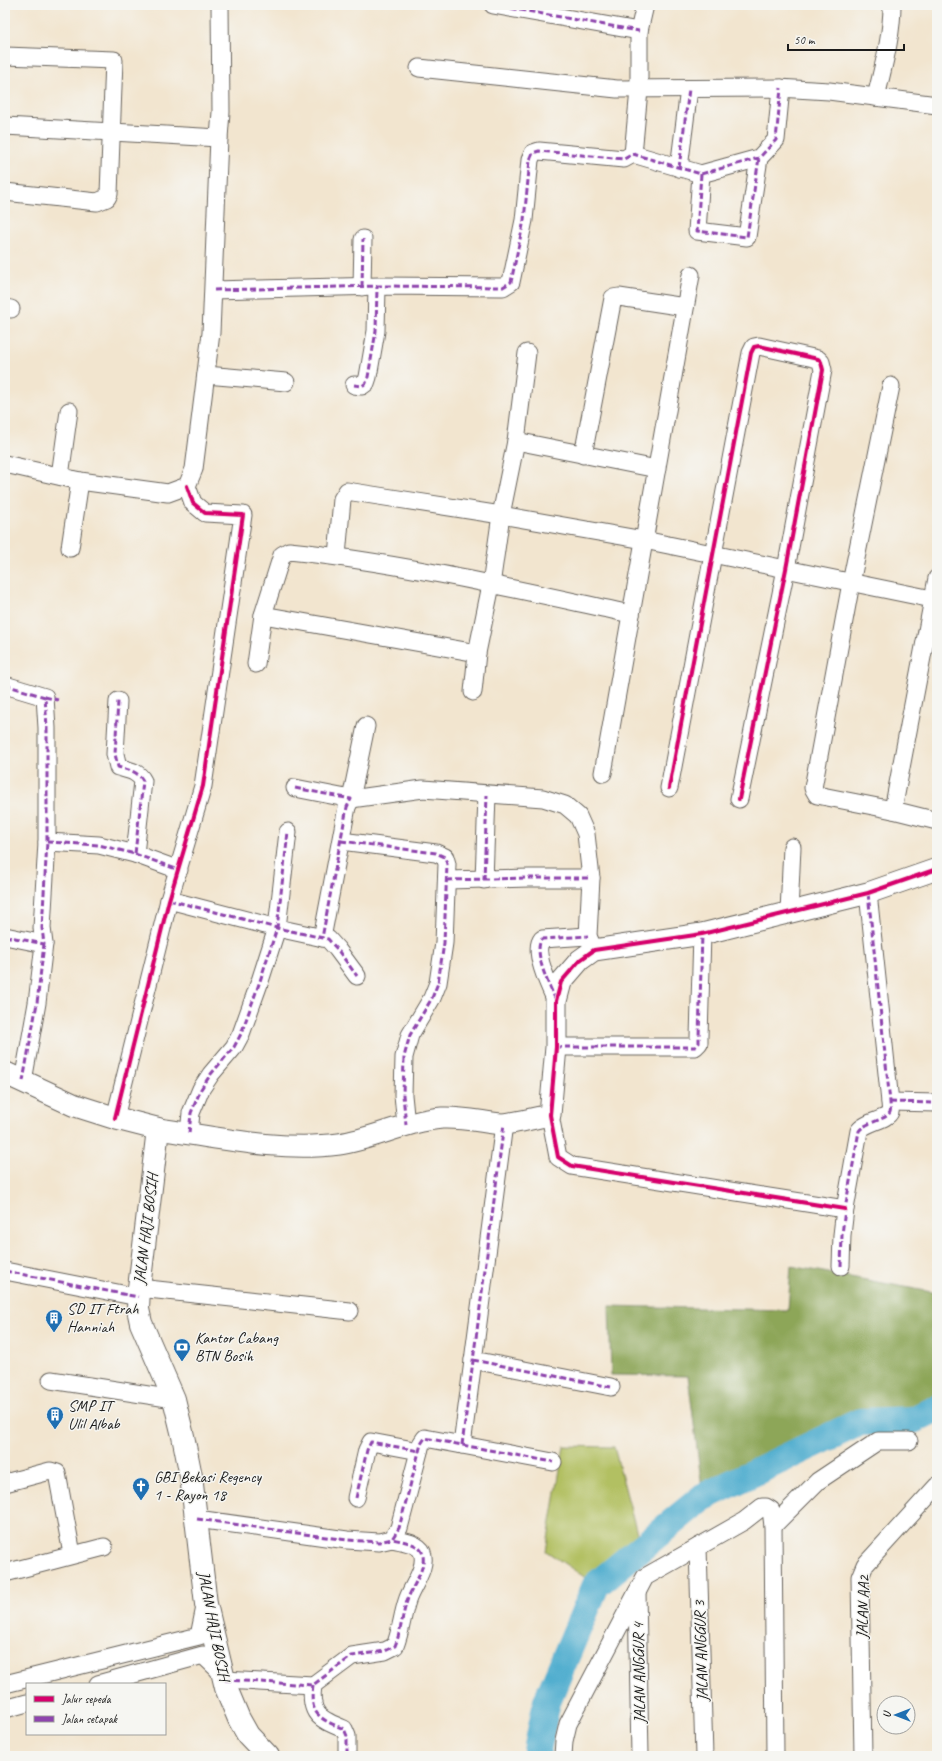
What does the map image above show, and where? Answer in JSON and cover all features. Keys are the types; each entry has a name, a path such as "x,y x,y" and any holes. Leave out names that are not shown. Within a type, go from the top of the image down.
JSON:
{"main road":[{"path":"14,1077 74,1105 114,1118 158,1129"},
{"name":"JALAN HAJI BOSIH","path":"158,1129 138,1309 141,1323 174,1400 191,1476 206,1604 226,1688 239,1719 248,1735 268,1756"}],"street":[{"path":"114,1118 169,900 203,786 243,515 205,513 193,503 187,486 194,469 211,333 214,290 214,233 219,138 222,112 220,5"},
{"path":"493,5 639,31"},
{"path":"633,154 639,90 639,31 645,5"},
{"path":"876,97 888,45 892,18 892,5"},
{"path":"5,56 114,60 109,194 107,198 97,202 5,192"},
{"path":"419,68 617,89 781,88 829,91 937,105"},
{"path":"214,290 370,287 495,287 508,285 511,282 524,220 530,160 533,153 539,151 624,159 633,154 701,174 759,158 776,140 781,88"},
{"path":"679,168 689,89"},
{"path":"5,126 219,138"},
{"path":"701,174 697,231 747,237 759,158"},
{"path":"354,385 362,386 366,383 368,377 376,331 378,304 370,287 363,240"},
{"path":"603,773 691,275"},
{"path":"582,455 613,298 619,297 685,307"},
{"path":"669,788 751,353 754,347 759,346 818,359 823,366 786,569 739,799"},
{"path":"473,692 477,653 491,585 501,514 516,441 527,353"},
{"path":"206,375 286,382"},
{"path":"891,386 851,583 814,790 817,795 893,810 937,821"},
{"path":"60,476 69,410"},
{"path":"516,441 657,469"},
{"path":"5,464 80,481 168,493 187,486"},
{"path":"70,548 80,481"},
{"path":"337,556 342,499 347,492 501,514 644,540 935,600"},
{"path":"256,664 264,615 282,555 289,551 337,556 491,585 631,614"},
{"path":"893,810 935,600 937,578"},
{"path":"264,615 477,653"},
{"path":"5,685 52,699 47,728 47,842 42,928 44,944 37,1003 14,1077"},
{"path":"118,701 115,754 118,767 136,772 140,775 143,781 135,854"},
{"path":"322,938 347,807 351,799 366,726"},
{"path":"295,788 351,799 423,788 487,795 543,798 565,805 578,816 586,834 591,878 591,943 580,960 561,982 556,1001 556,1047 550,1115 558,1157 572,1166 845,1209"},
{"path":"484,880 487,795"},
{"path":"189,1133 191,1113 200,1089 211,1074 228,1056 241,1034 260,981 276,928 288,832"},
{"path":"341,841 440,854 445,857 447,864 444,943 438,983 432,998 410,1035 404,1057 403,1094 406,1126"},
{"path":"47,842 99,845 135,854 179,870"},
{"path":"789,912 792,847"},
{"path":"556,1001 544,974 539,950 540,941 542,939 591,943 702,934 868,893 937,869"},
{"path":"447,880 591,878"},
{"path":"841,1266 845,1209 859,1131 865,1125 887,1116 890,1113 868,893"},
{"path":"169,900 276,928 322,938 332,943 357,976"},
{"path":"556,1047 695,1047 699,1043 700,1037 702,934"},
{"path":"5,936 44,944"},
{"path":"890,1102 937,1103"},
{"path":"158,1129 264,1144 312,1146 340,1144 442,1118 476,1120 504,1124 550,1115"},
{"path":"462,1445 504,1124"},
{"path":"5,1271 139,1292 350,1311"},
{"path":"472,1360 612,1387"},
{"path":"51,1380 174,1400"},
{"path":"392,1539 399,1528 421,1444 425,1438 553,1462"},
{"path":"773,1526 818,1481 878,1441 909,1441"},
{"path":"356,1498 367,1450 371,1442 419,1452"},
{"path":"5,1483 50,1471 57,1474 72,1554"},
{"name":"JALAN AA2","path":"863,1756 860,1577 865,1565 937,1486"},
{"path":"563,1756 564,1741 568,1724 645,1577 744,1521 762,1507 766,1507 771,1510 773,1526 775,1756"},
{"path":"197,1519 347,1540 379,1542 392,1539 418,1548 422,1552 423,1558 422,1566 407,1600 399,1637 395,1646 385,1651 352,1656 313,1685 224,1677 203,1655 200,1636 206,1604"},
{"path":"5,1573 72,1554 104,1547"},
{"name":"JALAN ANGGUR 3","path":"698,1547 704,1756"},
{"name":"JALAN ANGGUR 4","path":"637,1591 640,1756"},
{"path":"5,1684 200,1636"},
{"path":"102,1683 203,1655"},
{"path":"313,1685 312,1697 314,1710 325,1722 344,1729 347,1736 347,1756"},
{"path":"5,1709 26,1703"}],"green space":[{"path":"791,1266 937,1293 937,1408 913,1420 860,1422 703,1497 688,1376 611,1375 609,1306 788,1310"},
{"path":"564,1446 614,1447 641,1548 596,1585 546,1551"}],"waterway":[{"path":"536,1756 547,1701 596,1585 703,1497 860,1422 913,1420 937,1408"}],"marked path":[{"path":"493,5 639,31"},
{"path":"214,290 380,286 503,287 511,282 524,220 530,160 533,153 539,151 624,159 633,154 701,174 759,158 776,140 781,88"},
{"path":"679,168 689,89"},
{"path":"701,174 697,231 747,237 759,158"},
{"path":"362,287 363,239"},
{"path":"354,385 362,386 366,383 368,377 376,331 377,287"},
{"path":"5,685 45,697 47,728 47,842 42,928 44,944 37,1003 23,1081"},
{"path":"45,697 58,700"},
{"path":"47,842 99,845 135,854 143,781 136,773 118,767 115,754 118,701"},
{"path":"295,788 351,799 347,807 322,938"},
{"path":"484,880 487,795"},
{"path":"189,1133 191,1113 201,1089 211,1074 234,1047 241,1034 260,981 277,928 288,832"},
{"path":"341,841 436,853 445,857 447,864 444,943 438,983 432,998 410,1035 404,1057 403,1095 406,1125"},
{"path":"135,854 179,870"},
{"path":"447,880 591,878"},
{"path":"841,1266 845,1209 859,1131 866,1125 885,1117 890,1112 868,893"},
{"path":"169,900 277,928 328,939 357,976"},
{"path":"556,1047 695,1047 699,1043 702,934"},
{"path":"5,936 44,944"},
{"path":"556,1000 543,970 540,960 539,945 542,939 588,936"},
{"path":"890,1102 937,1103"},
{"path":"462,1445 504,1124"},
{"path":"5,1271 138,1297"},
{"path":"473,1360 611,1387"},
{"path":"197,1519 347,1540 379,1542 392,1539 399,1528 421,1444 425,1438 553,1462"},
{"path":"356,1498 367,1450 371,1442 419,1451"},
{"path":"225,1680 313,1685 352,1656 385,1651 395,1646 407,1601 421,1571 423,1558 422,1552 417,1546 392,1539"},
{"path":"313,1685 312,1695 314,1709 322,1718 344,1729 347,1736 347,1756"}],"cycle path":[{"path":"669,788 751,353 754,347 759,346 818,359 821,362 823,370 786,569 739,799"},
{"path":"115,1118 169,900 203,786 243,515 205,513 193,503 187,486"},
{"path":"845,1209 572,1166 558,1157 550,1115 556,1047 556,1001 561,982 580,960 594,950 702,934 868,893 937,869"}],"place":[{"name":"SD IT Ftrah Hanniah","path":"54,1333"},
{"name":"Kantor Cabang BTN Bosih","path":"182,1362"},
{"name":"SMP IT Ulil Albab","path":"55,1430"},
{"name":"GBI Bekasi Regency 1 - Rayon 18","path":"141,1501"}]}
